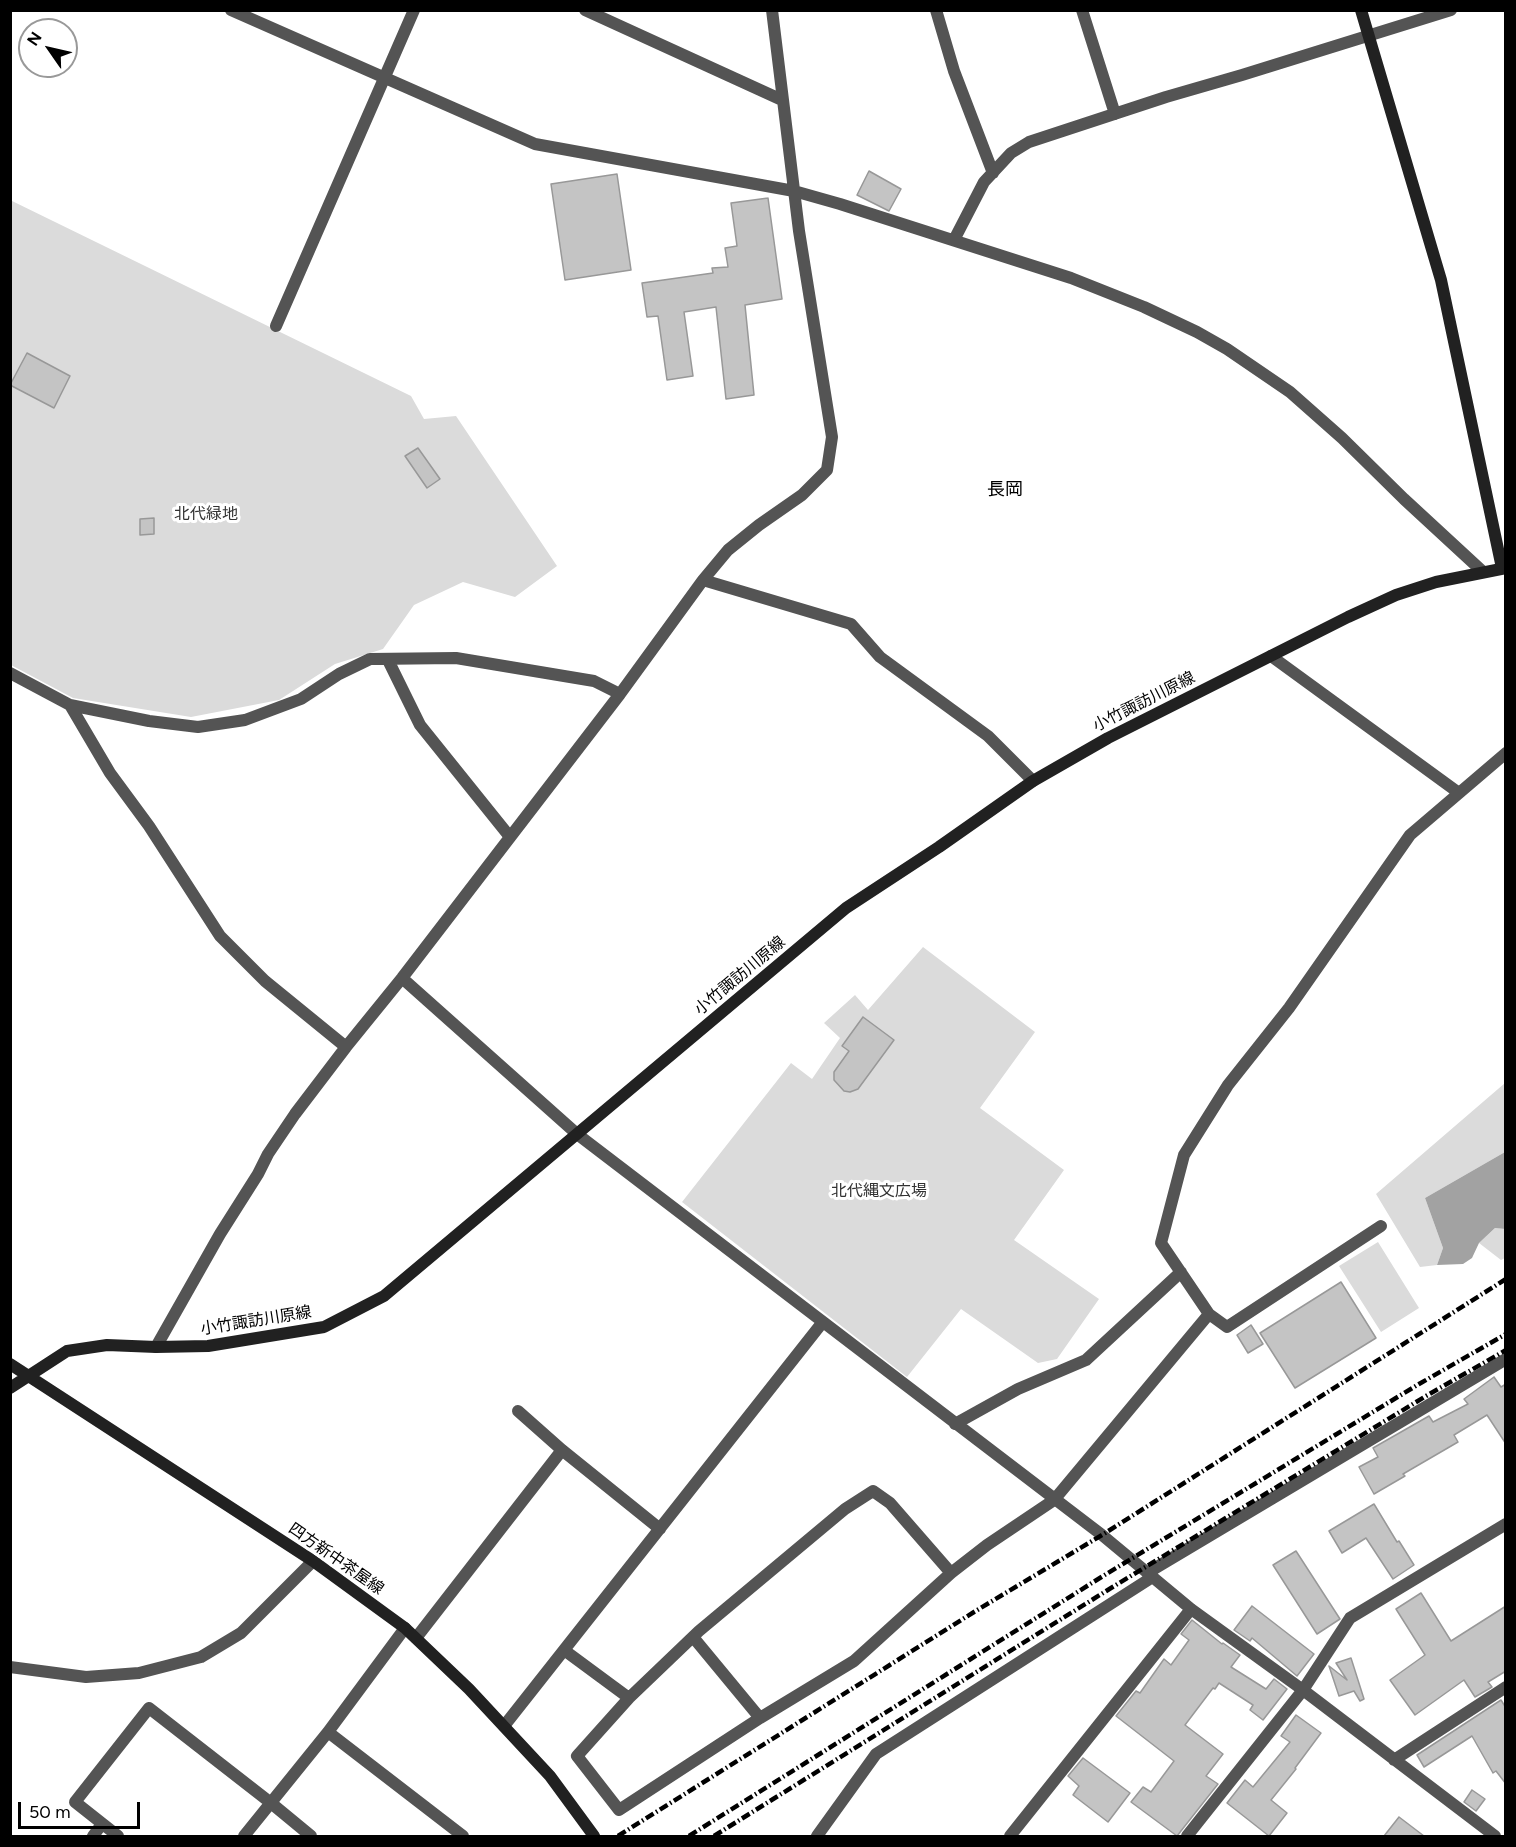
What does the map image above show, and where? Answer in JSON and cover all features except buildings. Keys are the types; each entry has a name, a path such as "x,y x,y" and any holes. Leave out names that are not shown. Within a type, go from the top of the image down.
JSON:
{"main road":[{"path":"1361,10 1441,280 1493,531 1504,568"},
{"name":"小竹諏訪川原線","path":"10,1388 67,1351 107,1345 208,1346 324,1327 384,1296 846,908 1033,781 1108,738 1396,595 1436,582 1504,568"},
{"name":"四方新中茶屋線","path":"10,1364 314,1561 405,1628 504,1726 550,1776 592,1833"}],"street":[{"path":"231,10 536,144 794,191 1071,278 1144,306 1227,349 1290,392 1342,438 1482,571"},
{"path":"276,326 414,10"},
{"path":"585,10 783,100"},
{"path":"156,1347 220,1234 295,1114 620,694 703,580 728,550 802,495 827,470 832,437 794,191 772,10"},
{"path":"936,10 954,71 993,173"},
{"path":"1082,10 1115,114"},
{"path":"954,240 984,182 1011,153 1029,142 1166,97 1451,10"},
{"path":"703,580 851,624 880,657 988,736 1033,781"},
{"path":"1271,656 1459,793"},
{"path":"10,673 70,705 149,721 198,727 245,720 302,699 339,674 370,659 456,658 594,681 620,694"},
{"path":"388,660 420,725 510,837"},
{"path":"70,705 110,772 149,826 220,936 265,981 346,1047"},
{"path":"1382,1226 1227,1327 1209,1314 1161,1243 1184,1155 1228,1085 1289,1008 1410,836 1506,753"},
{"path":"402,978 577,1134 1102,1535 1191,1609 1303,1690 1495,1836"},
{"path":"955,1424 1018,1389 1086,1360 1181,1272"},
{"path":"951,1573 890,1503 873,1491 846,1509 693,1637 630,1698 577,1756 619,1810 760,1718 854,1661 951,1573 987,1545 1054,1500 1209,1314"},
{"path":"504,1726 822,1323"},
{"path":"817,1836 876,1754 1149,1575 1506,1359"},
{"path":"518,1411 562,1450 660,1529"},
{"path":"416,1638 562,1450"},
{"path":"1187,1836 1303,1690 1350,1618 1506,1524"},
{"path":"10,1667 86,1677 139,1673 201,1657 241,1633 314,1561"},
{"path":"1010,1836 1191,1609"},
{"path":"244,1836 328,1732 405,1628"},
{"path":"693,1637 760,1718"},
{"path":"564,1650 630,1698"},
{"path":"1394,1760 1506,1687"},
{"path":"118,1836 75,1802 149,1708 311,1836"},
{"path":"328,1732 463,1836"},
{"path":"93,1836 102,1824"}],"green space":[{"name":"北代緑地","path":"10,200 411,396 424,419 456,416 557,566 515,597 463,582 414,605 383,649 335,664 279,700 191,717 73,698 11,665"},
{"name":"北代縄文広場","path":"923,947 1035,1032 980,1108 1064,1170 1014,1240 1099,1299 1057,1359 1038,1363 961,1309 907,1377 682,1202 791,1063 812,1079 840,1038 824,1023 855,995 868,1010"},
{"path":"1505,1083 1505,1152 1425,1198 1443,1248 1437,1265 1420,1267 1376,1194"},
{"path":"1495,1228 1505,1229 1505,1258 1501,1260 1479,1243"},
{"path":"1378,1242 1419,1308 1381,1332 1339,1266"}],"shaded area":[{"path":"1505,1152 1505,1229 1495,1228 1479,1243 1472,1258 1463,1264 1437,1265 1443,1248 1425,1198"}],"railway":[{"path":"618,1836 974,1612 1102,1535 1506,1279"},
{"path":"689,1836 1103,1576 1419,1384 1506,1334"},
{"path":"714,1836 1111,1588 1426,1396 1506,1350"}],"district":[{"name":"長岡","path":"1005,490"}]}
